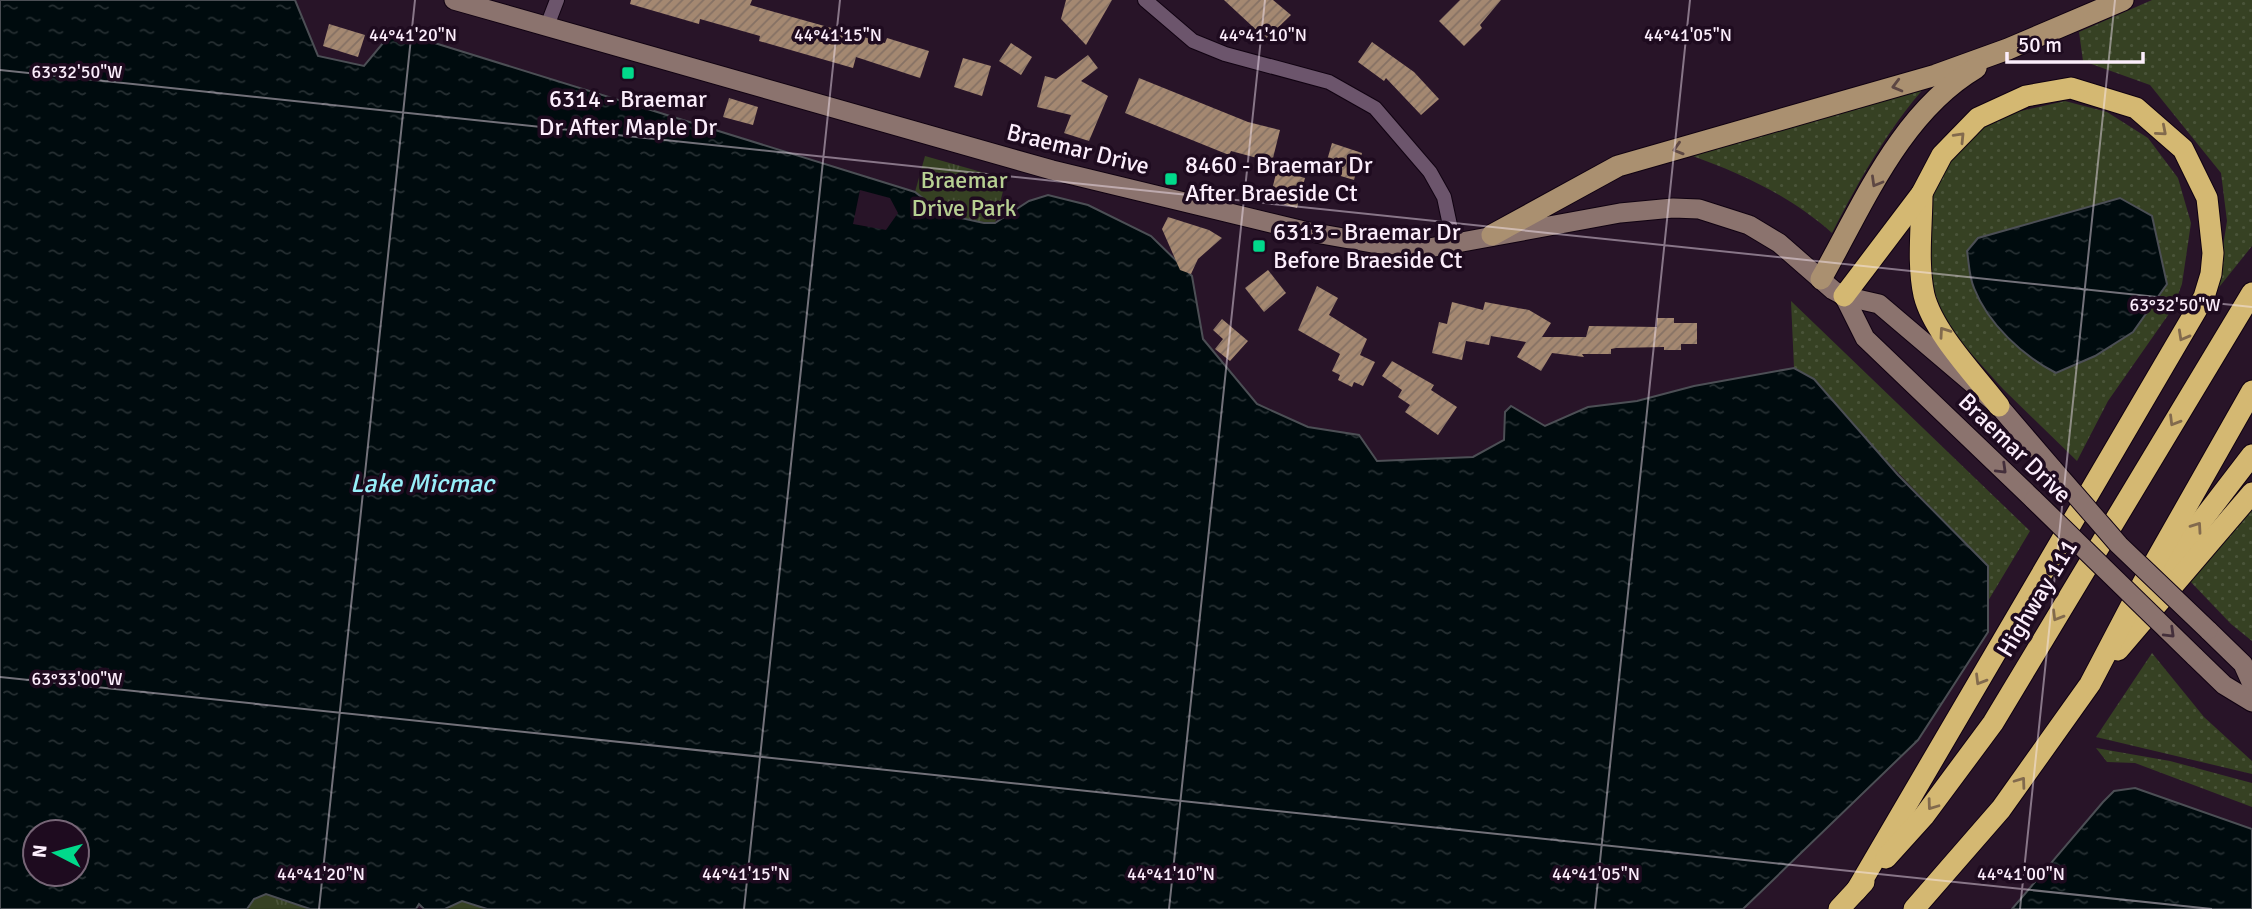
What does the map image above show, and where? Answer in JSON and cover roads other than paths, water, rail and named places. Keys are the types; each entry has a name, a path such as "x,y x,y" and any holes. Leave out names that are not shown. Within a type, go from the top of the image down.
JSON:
{"highway":[{"path":"1844,296 1922,193 1942,155 1978,118 2026,96 2071,88 2136,108 2183,149 2207,198 2213,253 2211,274 2204,297 1856,891"},
{"path":"1922,193 1921,277 1925,299 1939,327 1999,406"},
{"name":"Highway 111","path":"1839,909 1924,816 1993,723 2250,294"},
{"path":"2090,684 2143,583 2252,391"},
{"path":"1914,909 2001,809 2199,524 2252,455"},
{"path":"2090,684 2252,493"}],"main road":[{"name":"Braemar Drive","path":"454,0 475,3 1052,170 1304,230 1372,243 1429,248 1620,213 1673,208 1699,209 1749,225 1779,243 1844,296 1879,304 1999,406 2119,545 2243,664 2252,684"},
{"path":"1492,235 1618,166 1936,75 2008,49 2123,0"},
{"path":"1821,279 1891,156 1924,111 1964,75 2008,49"},
{"name":"Braemar Drive","path":"1844,296 1865,338 2224,685 2252,702"}],"street":[{"path":"547,26 557,0"},
{"path":"1145,0 1193,41 1225,54 1329,82 1376,108 1430,172 1444,197 1454,244"}],"water":[{"name":"Lake Micmac","path":"0,0 295,0 318,56 364,66 388,37 425,40 915,192 943,214 984,223 995,223 1029,201 1048,195 1088,205 1151,236 1192,276 1203,339 1257,404 1308,427 1359,435 1377,461 1473,457 1504,440 1505,412 1511,406 1545,426 1588,407 1637,401 1694,386 1794,368 1814,379 1898,475 1988,566 1988,632 1918,740 1743,909 487,909 462,901 445,909 424,909 419,904 416,909 310,909 266,894 254,899 247,909 0,909"},
{"path":"2120,198 2152,216 2167,284 2133,332 2095,356 2056,373 2019,348 1988,314 1972,284 1967,251 1978,238"},
{"path":"2135,788 2252,829 2252,909 2012,909 2114,791"}],"place":[{"name":"6314 - Braemar Dr After Maple Dr","path":"628,73"},
{"name":"8460 - Braemar Dr After Braeside Ct","path":"1171,179"},
{"name":"6313 - Braemar Dr Before Braeside Ct","path":"1259,246"}],"park label":[{"name":"Braemar Drive Park","path":"964,194"}]}
